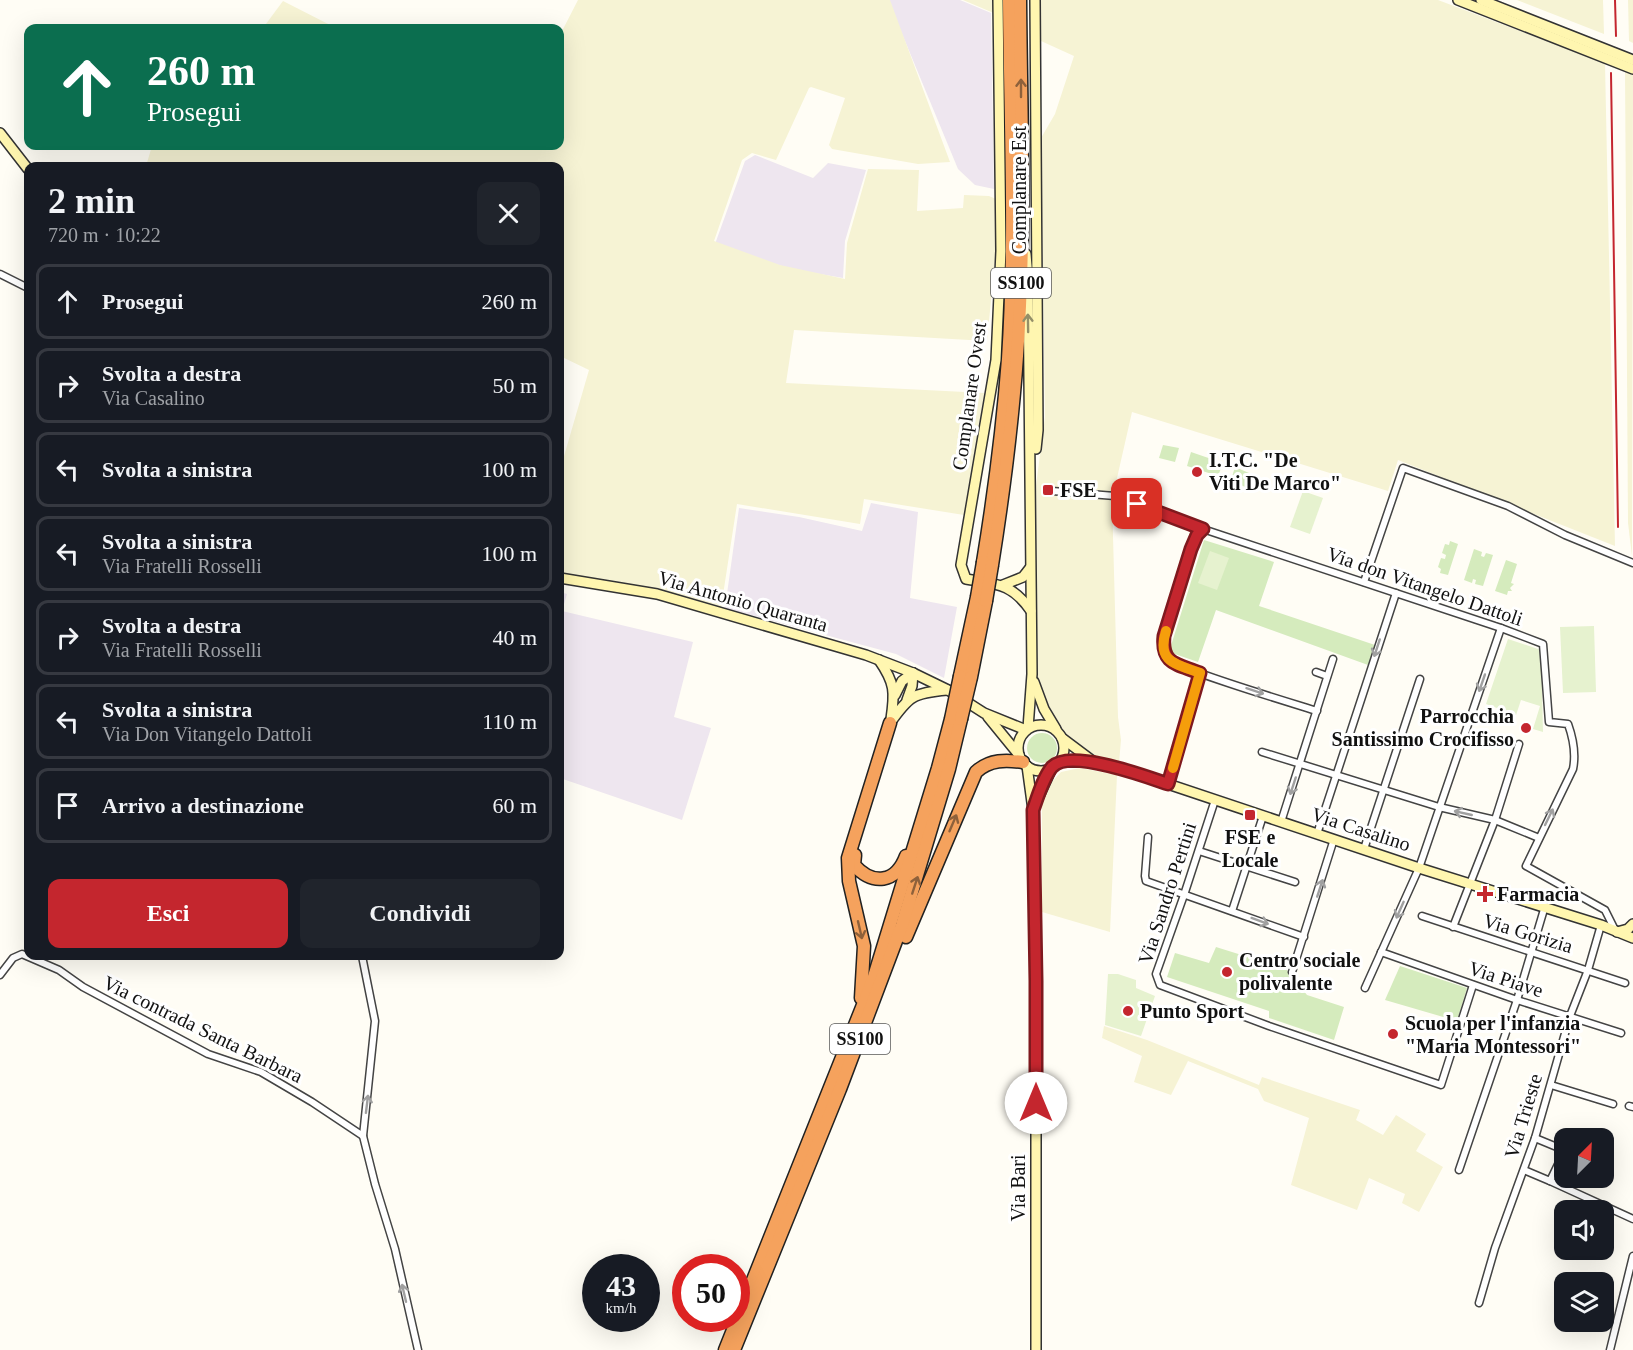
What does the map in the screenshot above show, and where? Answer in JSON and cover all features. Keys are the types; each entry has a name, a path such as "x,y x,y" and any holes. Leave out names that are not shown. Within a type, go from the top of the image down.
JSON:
{"highway":[{"name":"SS100","path":"734,1350 840,1089 902,925 949,769 956,719 982,599 1008,359 1012,249 1009,0"},
{"name":"SS100","path":"987,563 1000,512 1017,357 1022,233 1020,0"},
{"name":"SS100","path":"856,832 854,865 862,874 876,879 888,878 902,866 956,719"},
{"name":"SS100","path":"858,1020 864,946 849,880 848,858 890,723"},
{"name":"SS100","path":"840,1089 972,779 983,765 994,762 1023,761"},
{"name":"SS100","path":"724,1350 858,1020 891,926 930,793"}],"main road":[{"name":"Complanare Ovest","path":"998,0 1001,251 996,360 961,565 966,579 1003,585"},
{"name":"Complanare Est","path":"1032,487 1038,430 1035,0"},
{"path":"1458,0 1633,69"},
{"path":"1482,0 1633,60"},
{"path":"0,133 24,164"},
{"path":"1022,233 1028,278 1032,487 1030,567 1032,674 1027,729 1018,745 1023,761"},
{"path":"1003,585 1023,577 1030,567"},
{"name":"Via Antonio Quaranta","path":"564,579 657,594 879,660 948,690 984,713"},
{"path":"1003,585 1023,599 1031,611"},
{"path":"879,660 890,675 895,695"},
{"path":"890,723 895,695 902,681 913,673"},
{"path":"890,723 907,700 912,686 913,673"},
{"path":"1032,674 1044,709 1061,736 1064,747 1033,810"},
{"path":"907,700 933,691 948,690"},
{"path":"984,713 1027,729 1044,725 1053,728 1061,736"},
{"path":"984,713 1023,761 1034,769 1043,770 1056,765"},
{"name":"Via Casalino","path":"1061,736 1094,762"},
{"name":"Via Bari","path":"1023,761 1033,810 1036,981 1036,1350"},
{"name":"Via Casalino","path":"1056,765 1094,762 1123,769 1419,868 1545,906 1633,938"},
{"path":"1617,932 1628,929 1633,924"}],"street":[{"path":"0,274 24,286"},
{"path":"1364,582 1403,468 1508,506 1573,538 1633,563"},
{"path":"1052,491 1115,496 1203,529 1197,535 1191,549 1164,636 1163,647 1166,657 1172,662 1200,673 1317,711"},
{"name":"Via don Vitangelo Dattoli","path":"1203,529 1544,644 1549,722 1568,724 1574,750 1573,769 1539,838"},
{"path":"1317,834 1396,593"},
{"path":"1365,988 1419,868 1501,628"},
{"path":"1281,822 1333,659"},
{"path":"1316,672 1328,676"},
{"path":"1168,784 1200,673"},
{"path":"1364,849 1420,679"},
{"path":"1453,927 1495,820 1519,744"},
{"path":"1262,752 1439,807 1495,820 1539,838 1526,866 1605,910 1617,932"},
{"name":"Via Sandro Pertini","path":"1215,800 1156,974 1160,985 1269,1026 1441,1085 1473,986"},
{"path":"1232,911 1263,816"},
{"path":"1148,837 1144,876 1146,881 1304,937"},
{"path":"1292,972 1334,839"},
{"path":"1199,851 1295,882"},
{"path":"1459,1170 1517,1000 1545,906"},
{"name":"Via Gorizia","path":"1422,916 1625,983"},
{"name":"Via Trieste","path":"1479,1303 1495,1248 1524,1170 1570,1016 1588,970 1601,925"},
{"name":"Via Piave","path":"1381,952 1473,986 1621,1034"},
{"name":"Via contrada Santa Barbara","path":"0,975 13,958 24,955"},
{"name":"Via contrada Santa Barbara","path":"36,960 59,970 82,987 208,1054 261,1072 363,1136"},
{"path":"363,960 375,1021 363,1136 395,1249 418,1350"},
{"path":"1551,1085 1612,1104"},
{"path":"1534,1138 1554,1147"},
{"path":"1524,1170 1633,1219"},
{"path":"1550,1181 1554,1172"},
{"path":"1610,1350 1633,1256"}],"shaded area":[{"path":"578,0 890,0 950,162 918,164 832,149 829,145 845,98 811,87 776,160 752,153 742,160 714,241 780,265 845,279 847,243 868,169 919,170 917,211 963,208 964,195 989,196 996,199 998,205 996,251 987,341 794,330 786,383 985,393 964,515 864,499 860,524 737,504 721,608 617,582 564,574 564,456 589,370 564,358 564,162 147,162 151,150 564,150 564,27"},
{"path":"888,0 960,0 991,13 994,189 975,185 958,169"},
{"path":"963,0 996,0 996,14"},
{"path":"1039,0 1438,0 1605,63 1615,546 1398,460 1388,491 1132,412 1112,500 1118,717 1121,740 1119,763 1094,756 1069,738 1055,721 1045,701 1036,673 1035,493 1045,417 1041,138 1055,114 1074,56 1041,41"},
{"path":"1517,0 1603,0 1604,34"},
{"path":"1628,0 1633,0 1633,43 1629,41"},
{"path":"283,1 328,24 266,24"},
{"path":"1625,71 1633,74 1632,556 1628,523"},
{"path":"755,155 813,178 828,163 866,170 845,241 843,278 785,268 715,244 745,161"},
{"path":"871,503 918,512 910,598 957,607 944,678 896,654 725,608 739,508 799,517 862,531"},
{"path":"564,611 693,642 674,717 711,728 682,820 564,779"},
{"path":"1080,768 1117,775 1110,932 1042,912 1042,803 1049,785 1061,772"},
{"path":"1104,1026 1147,1040 1259,1085 1262,1077 1360,1110 1356,1120 1383,1135 1396,1115 1426,1134 1416,1151 1443,1167 1419,1212 1402,1203 1405,1194 1369,1178 1357,1210 1291,1185 1309,1118 1264,1101 1258,1089 1188,1061 1171,1095 1134,1082 1142,1056 1102,1038"}],"green space":[{"path":"1163,445 1179,448 1175,462 1159,458"},
{"path":"1191,452 1223,463 1218,476 1187,466"},
{"path":"1235,467 1249,473 1245,487 1231,480"},
{"path":"1303,491 1323,498 1310,534 1290,527"},
{"path":"1204,540 1274,562 1259,606 1375,645 1368,665 1216,610 1198,662 1169,652"},
{"path":"1450,541 1458,544 1448,575 1440,573 1441,569 1438,567 1441,558 1445,559 1446,555 1442,553 1445,544 1449,545"},
{"path":"1474,549 1482,552 1481,556 1484,557 1486,553 1493,555 1483,586 1475,584 1476,580 1473,579 1472,583 1464,580"},
{"path":"1210,551 1229,558 1217,590 1198,583"},
{"path":"1506,560 1517,564 1511,583 1514,584 1510,588 1512,591 1508,591 1507,595 1495,591"},
{"path":"1594,626 1596,692 1563,693 1560,627"},
{"path":"1508,639 1541,650 1543,732 1533,729 1540,706 1521,700 1516,715 1486,704"},
{"path":"1042,733 1052,738 1057,748 1052,758 1042,763 1032,758 1027,748 1032,738"},
{"path":"1216,947 1286,969 1307,995 1344,1007 1334,1040 1269,1018 1269,1011 1167,977 1175,953 1209,963"},
{"path":"1400,966 1467,988 1457,1021 1385,1000"},
{"name":"Punto Sport","path":"1108,974 1118,974 1136,980 1136,988 1155,996 1141,1036 1105,1025"}],"railway":[{"path":"1615,0 1616,36"},
{"path":"1611,73 1618,527"}],"slow traffic":[{"path":"1166,631 1163,647 1166,657 1172,662 1200,673 1173,768"}],"place":[{"name":"I.T.C. \"De Viti De Marco\"","path":"1197,472"},
{"name":"FSE","path":"1048,490"},
{"name":"Parrocchia Santissimo Crocifisso","path":"1526,728"},
{"name":"FSE e Locale","path":"1250,815"},
{"name":"Farmacia","path":"1485,894"},
{"name":"Centro sociale polivalente","path":"1227,972"},
{"name":"Punto Sport","path":"1128,1011"},
{"name":"Scuola per l'infanzia \"Maria Montessori\"","path":"1393,1034"}],"route":[{"path":"1036,1103 1033,810 1037,797 1052,768 1059,762 1094,762 1168,784 1200,673 1172,662 1166,657 1163,647 1164,636 1191,549 1197,535 1203,529 1137,504"}]}
